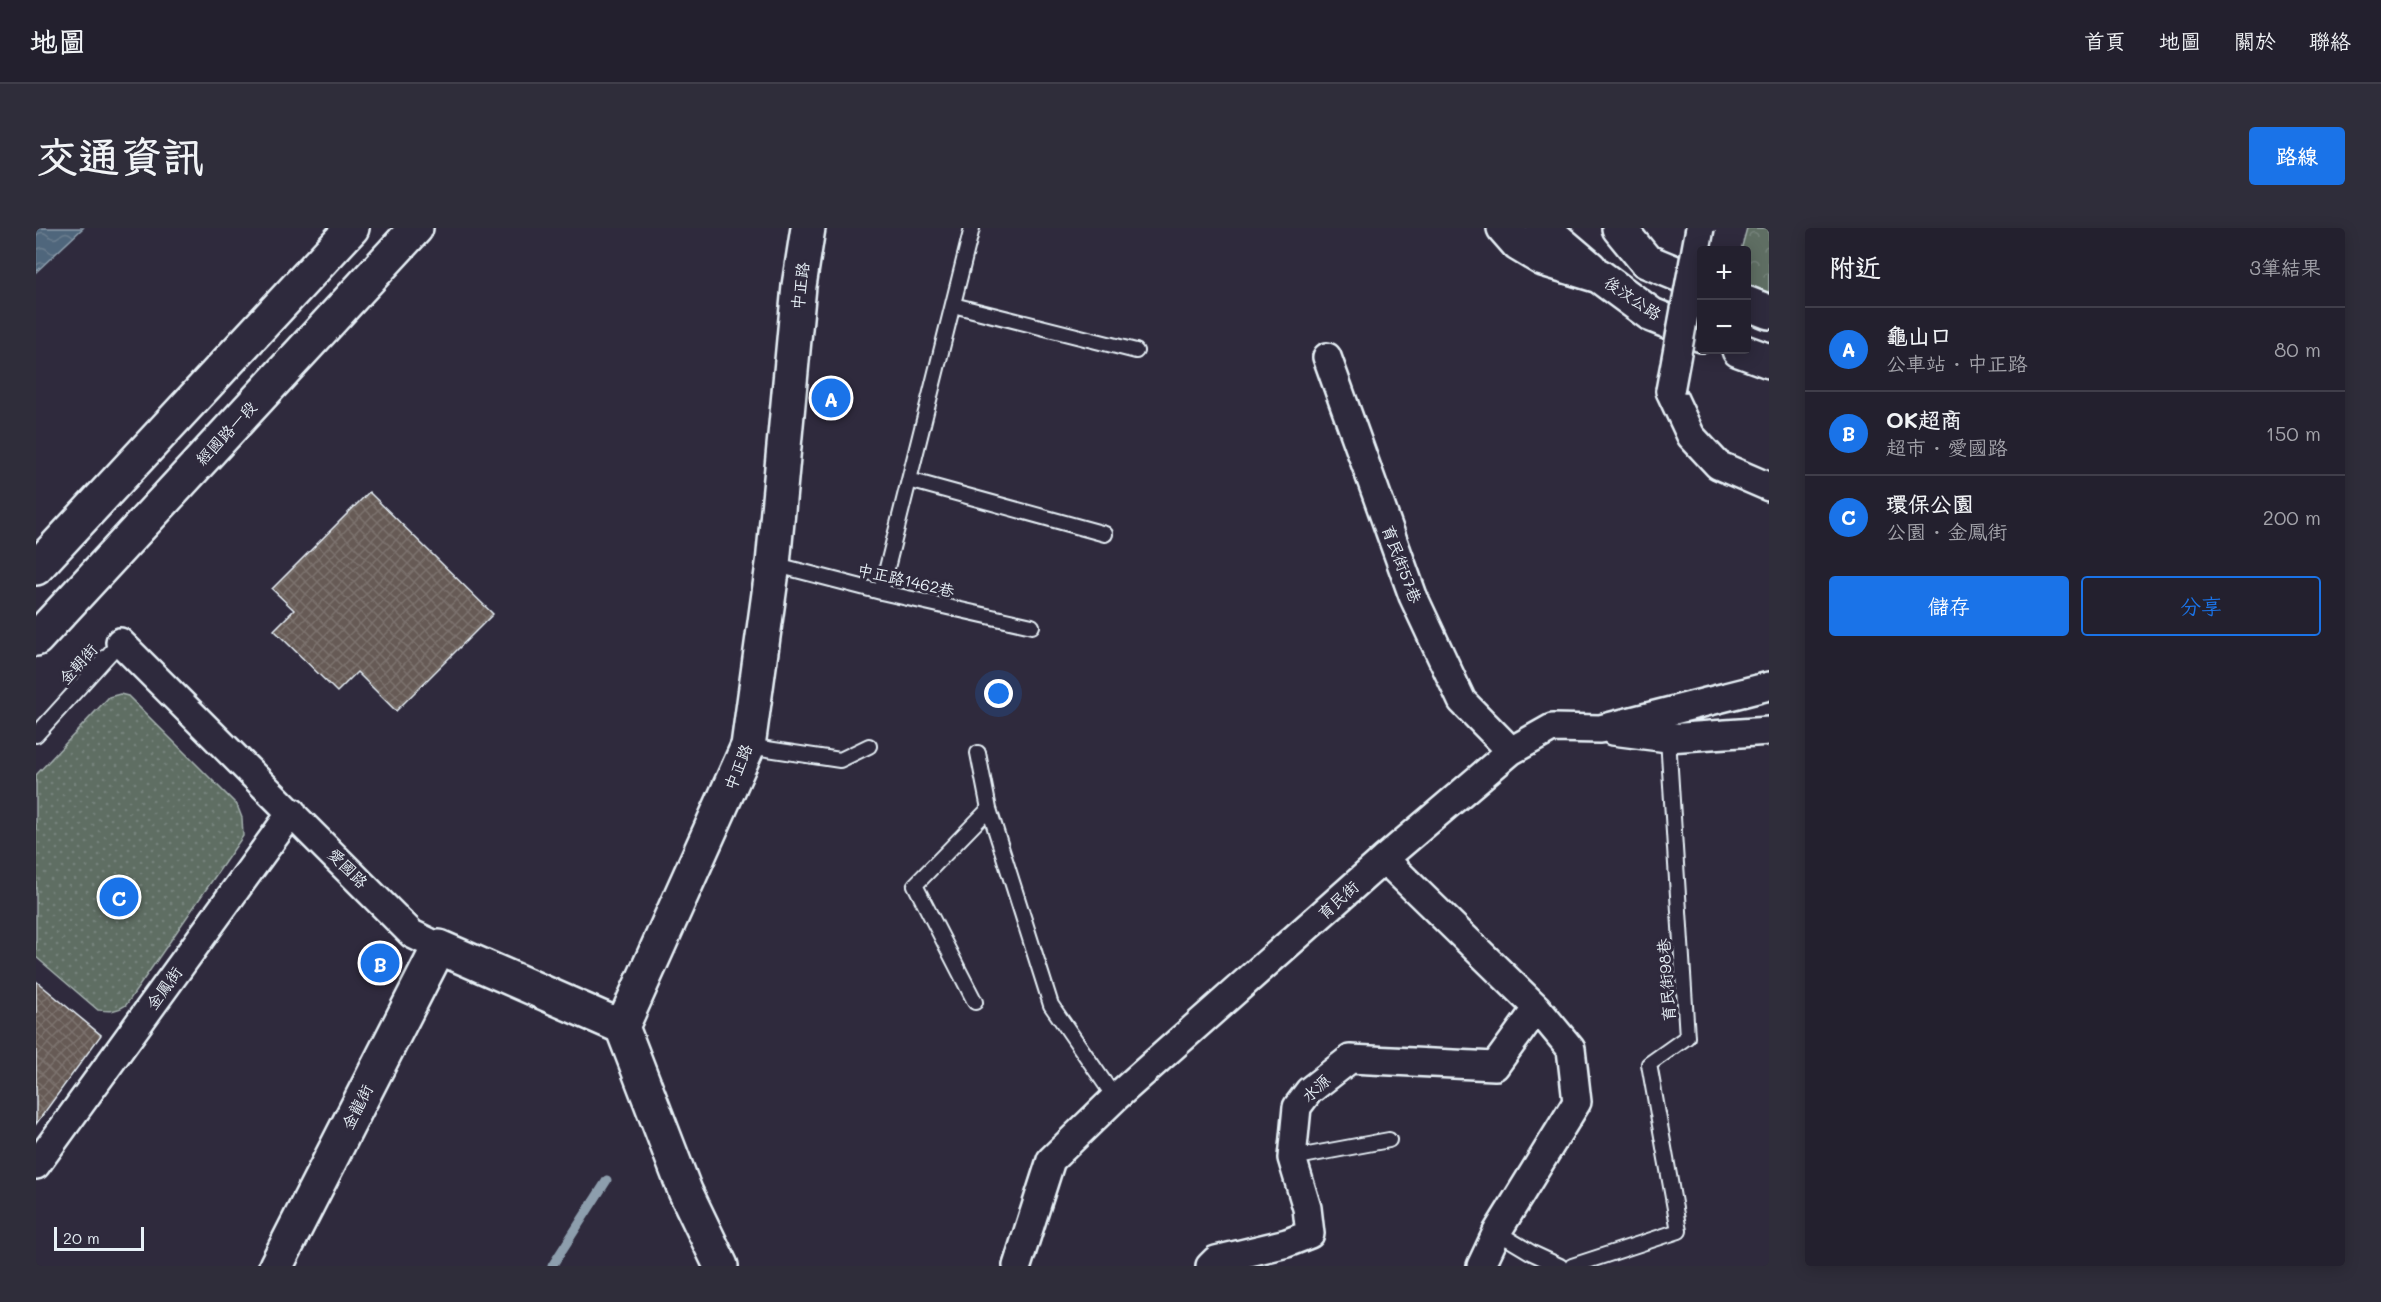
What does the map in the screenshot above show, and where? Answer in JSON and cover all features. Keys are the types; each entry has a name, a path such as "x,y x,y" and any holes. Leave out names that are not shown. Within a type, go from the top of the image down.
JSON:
{"street":[{"path":"36,568 352,228"},
{"name":"經國路一段","path":"36,639 416,228"},
{"name":"中正路","path":"622,1027 748,746 773,564 799,286 808,228"},
{"name":"後汶公路","path":"1504,228 1518,244 1543,259 1599,276 1652,315 1697,333"},
{"path":"1543,228 1599,276"},
{"path":"1599,228 1646,261 1697,282"},
{"path":"1618,228 1646,261"},
{"path":"1701,228 1670,391 1691,436 1718,465 1769,487"},
{"path":"1751,305 1769,312"},
{"path":"1749,354 1769,362"},
{"name":"育民街57巷","path":"1327,357 1413,596 1462,701 1511,751"},
{"name":"愛國路","path":"120,642 412,934 622,1027"},
{"name":"育民街","path":"1017,1266 1051,1160 1115,1098 1511,751 1552,728 1600,729 1769,686"},
{"path":"1600,729 1668,738 1769,731"},
{"name":"金鳳街","path":"36,1165 292,812"},
{"path":"1384,860 1538,1008 1571,1049 1577,1102 1497,1232 1481,1266"},
{"name":"金龍街","path":"276,1266 439,947"},
{"name":"水源","path":"1210,1266 1216,1260 1287,1243 1310,1234 1307,1208 1292,1158 1296,1107 1309,1091 1350,1059 1495,1066 1538,1008"},
{"path":"622,1027 685,1191 722,1266"}],"lane":[{"path":"881,592 972,228"},
{"path":"953,304 1136,351"},
{"path":"909,480 1105,534"},
{"name":"中正路1462巷","path":"773,564 881,592 1032,626"},
{"name":"金朝街","path":"36,735 120,642"},
{"name":"育民街98巷","path":"1572,1266 1679,1231 1649,1064 1686,1037 1668,738"},
{"path":"748,746 840,760 869,746"},
{"path":"978,753 988,809 1051,1005 1115,1098"},
{"path":"975,1002 915,885 988,809"},
{"path":"1292,1158 1389,1140"},
{"path":"1497,1232 1532,1253 1560,1266"}],"green space":[{"path":"1747,228 1769,228 1769,293 1751,294 1751,246 1742,246"},
{"path":"120,694 128,696 237,805 242,818 243,836 126,1005 116,1010 106,1011 98,1010 36,957 36,775 109,697"}],"water":[{"path":"36,228 83,228 36,272"}],"building":[{"path":"369,492 493,614 396,711 357,672 337,692 274,630 294,610 272,589"},
{"path":"36,981 101,1035 36,1124"}],"waterway":[{"path":"552,1266 607,1180"}],"place":[{"name":"龜山口","path":"831,398"},
{"name":"環保公園","path":"119,897"},
{"name":"OK超商","path":"380,963"}]}
